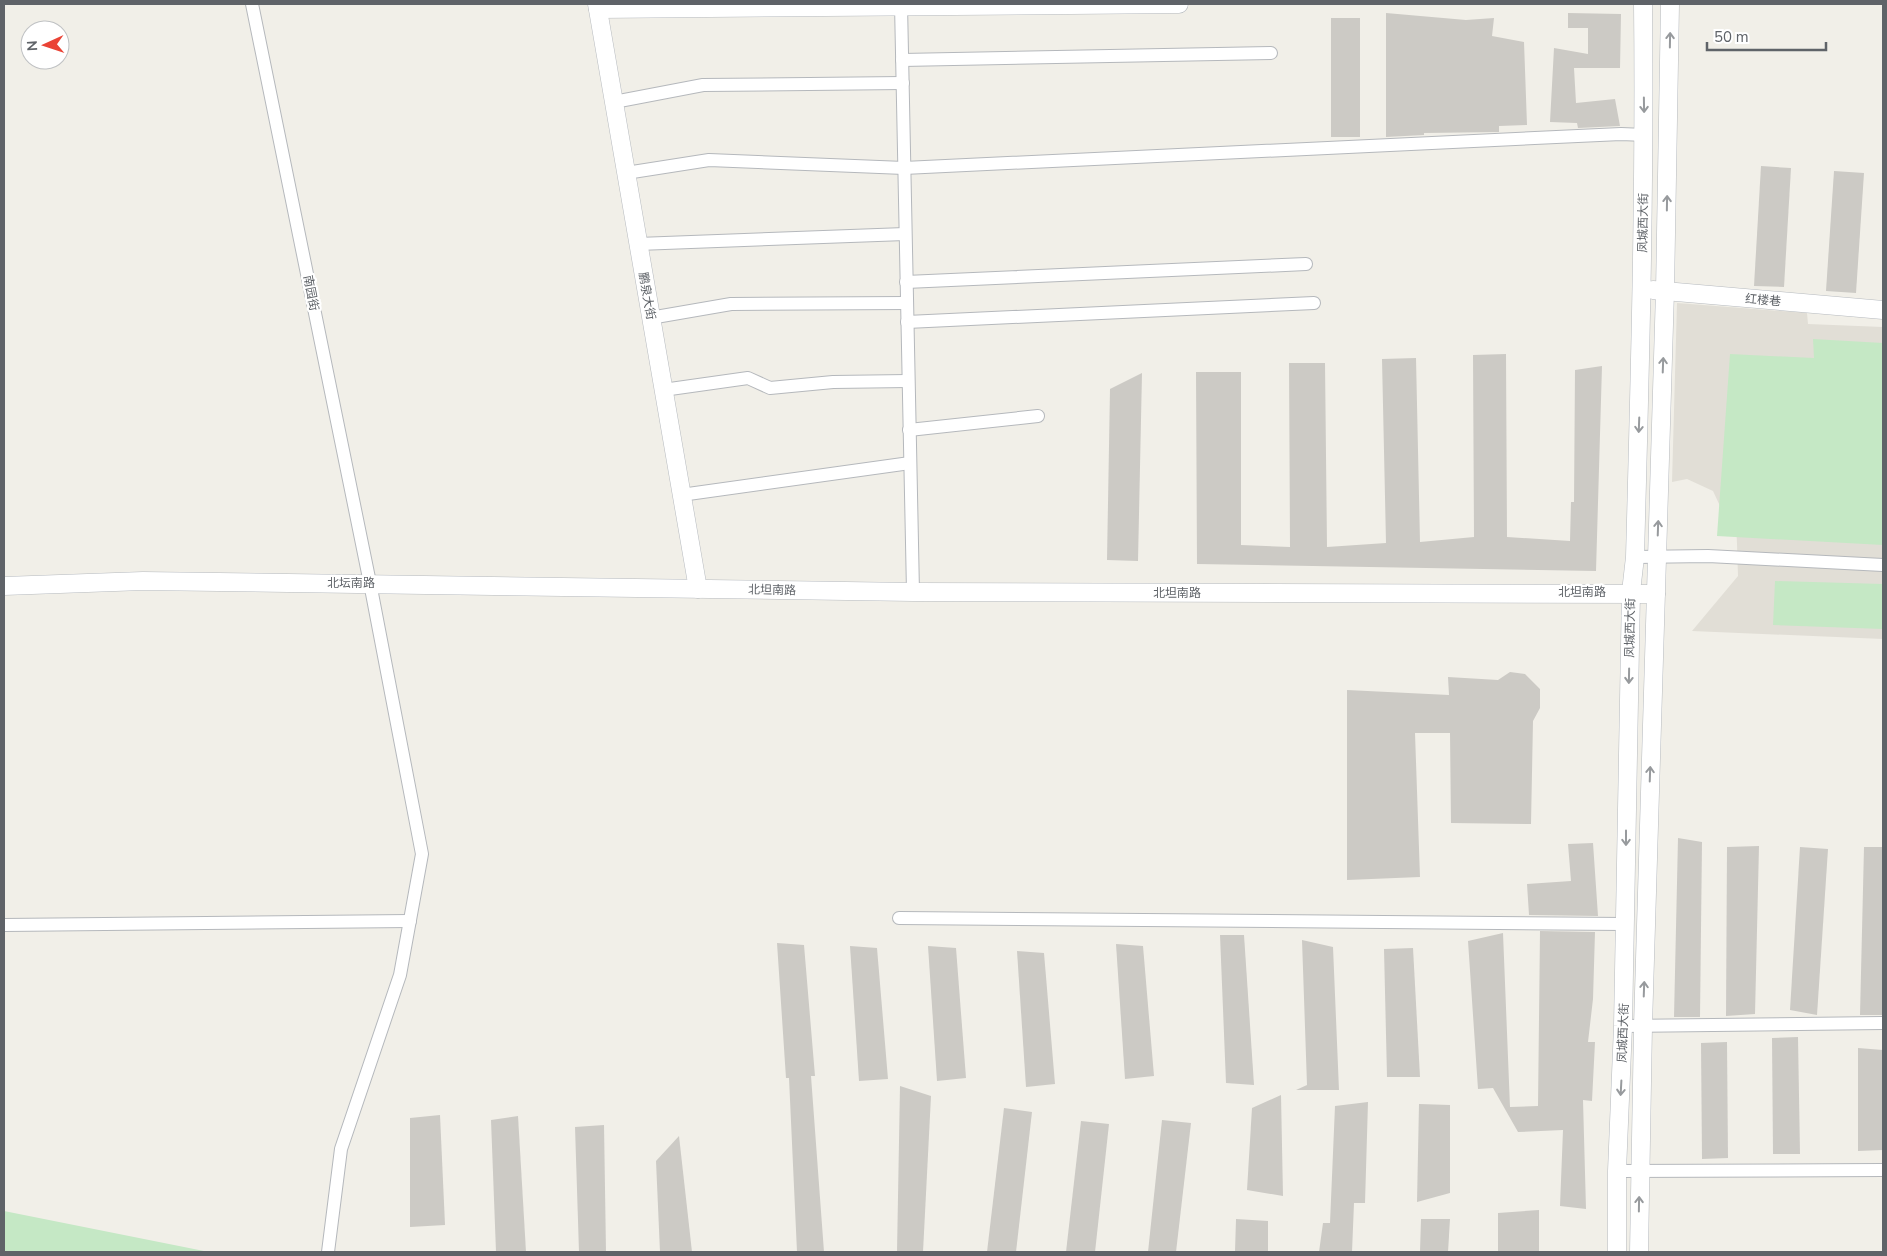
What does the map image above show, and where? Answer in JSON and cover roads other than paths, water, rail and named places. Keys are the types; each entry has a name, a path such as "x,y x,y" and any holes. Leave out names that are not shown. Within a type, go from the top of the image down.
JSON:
{"main road":[{"path":"598,6 1179,4"},
{"name":"凤城西大街","path":"1617,1252 1617,1170 1624,1026 1631,592 1635,557 1642,289 1645,135 1643,4"},
{"name":"凤城西大街","path":"1639,1252 1642,1026 1665,291 1670,4"},
{"name":"鹏泉大街","path":"598,6 698,589"},
{"name":"红楼巷","path":"1642,289 1883,310"},
{"name":"北坛南路","path":"4,586 143,581 698,589"},
{"name":"北坦南路","path":"698,589 913,592 1631,592 1656,594"}],"street":[{"name":"南园街","path":"252,4 370,583 422,854 400,975 341,1149 328,1252"},
{"path":"901,4 913,592"},
{"path":"902,60 1271,53"},
{"path":"614,102 703,85 902,83"},
{"path":"626,173 709,160 904,168 1612,134 1645,135"},
{"path":"638,244 905,234"},
{"path":"906,282 1306,264"},
{"path":"650,318 731,304 907,303"},
{"path":"907,322 1314,303"},
{"path":"663,390 748,378 770,388 833,382 908,381"},
{"path":"909,430 1038,416"},
{"path":"681,495 910,463"},
{"path":"1635,557 1708,556 1883,565"},
{"path":"899,918 1625,924"},
{"path":"4,925 410,921"},
{"path":"1624,1026 1883,1022"},
{"path":"1617,1170 1883,1170"}]}
